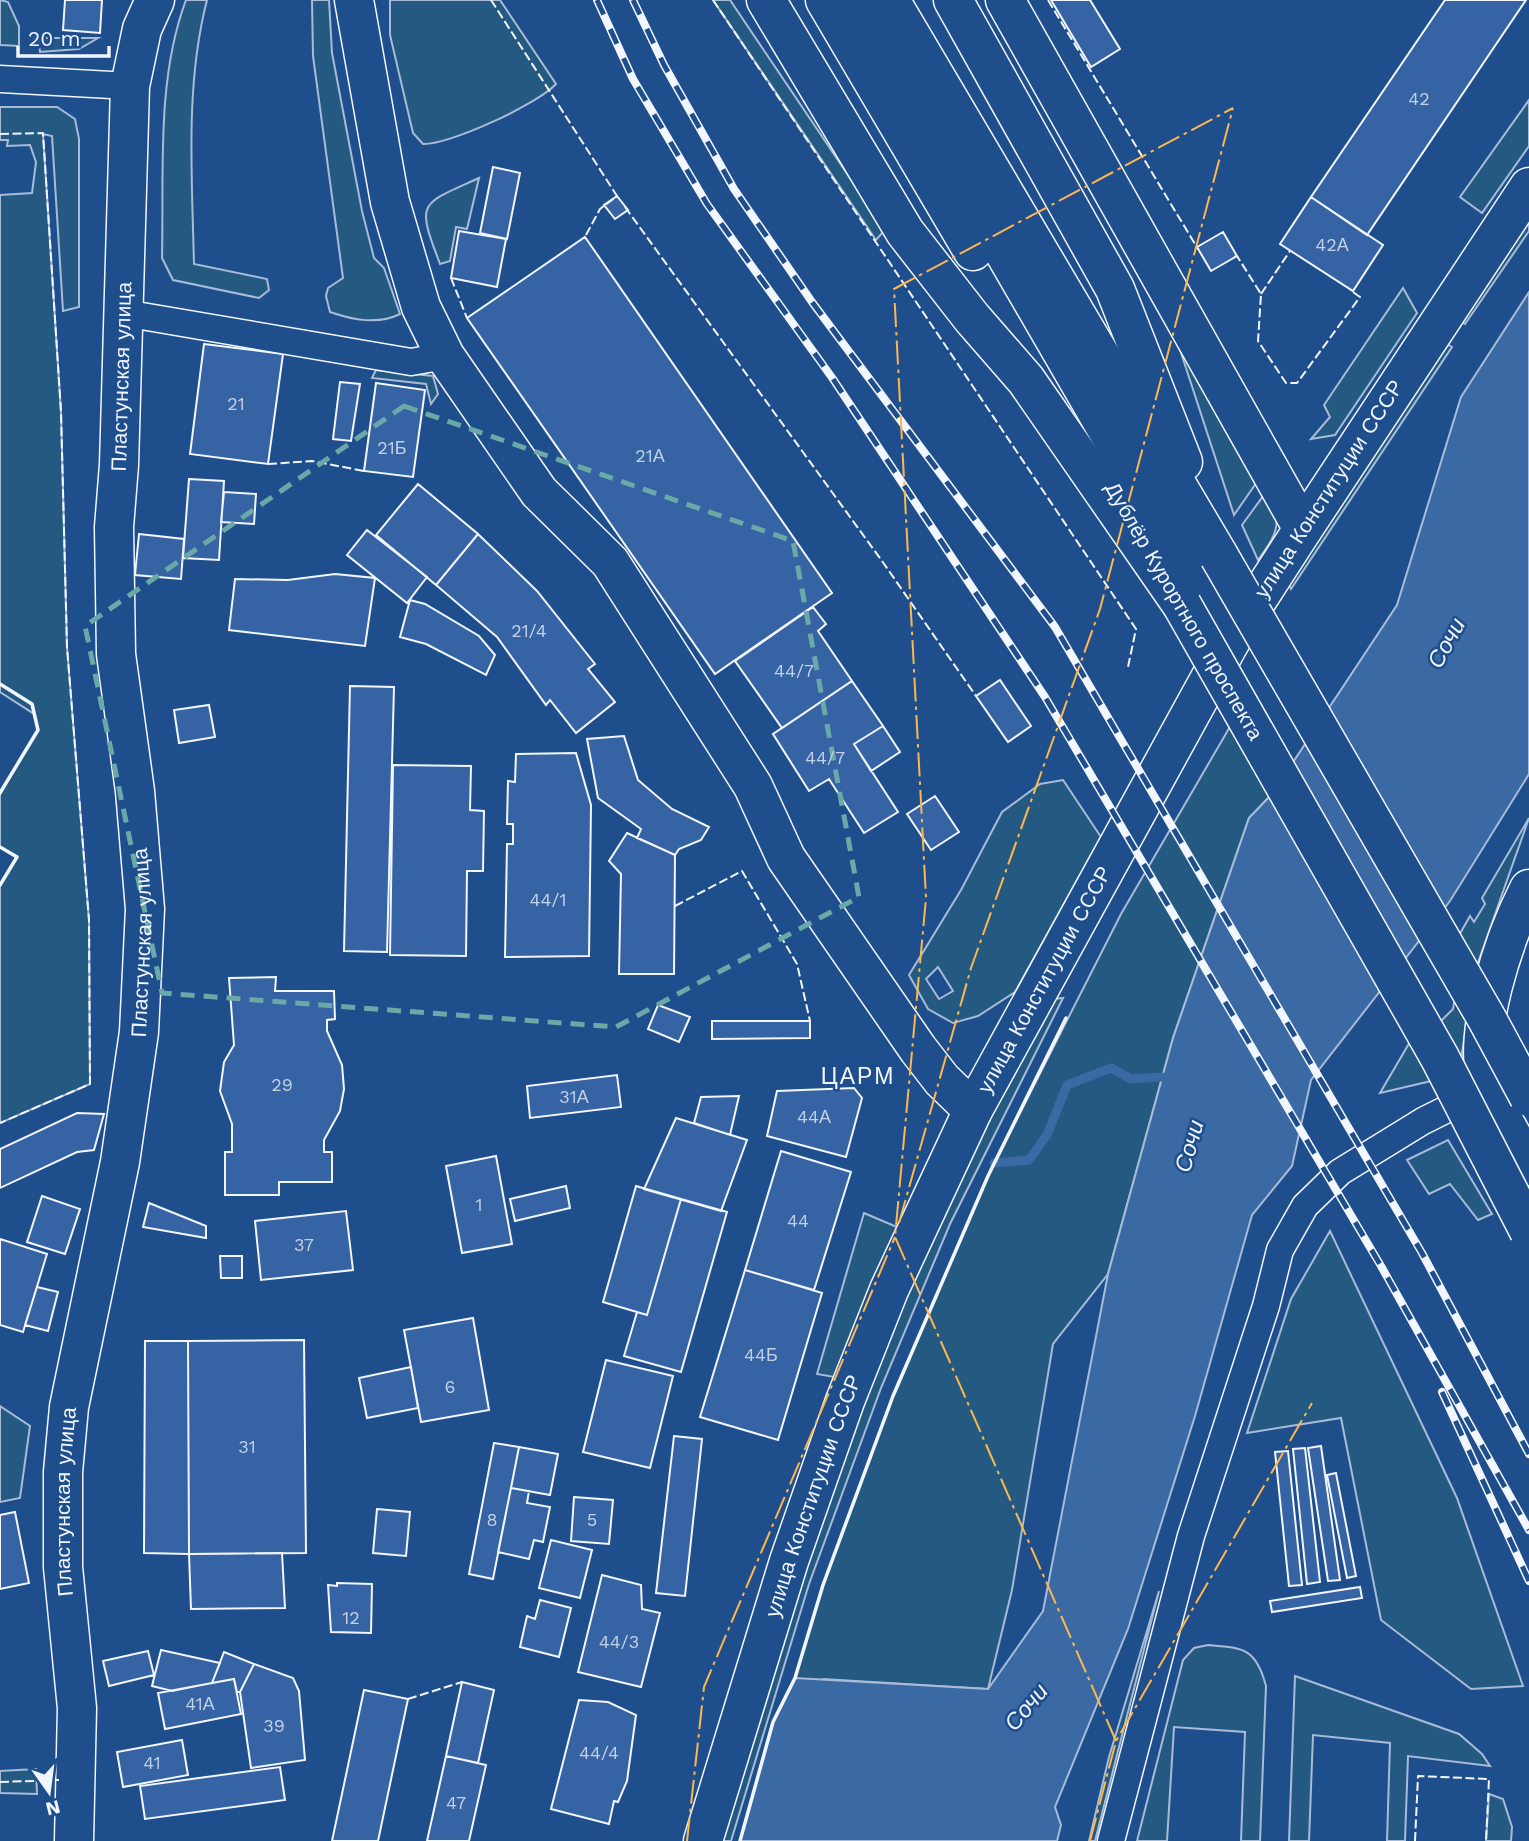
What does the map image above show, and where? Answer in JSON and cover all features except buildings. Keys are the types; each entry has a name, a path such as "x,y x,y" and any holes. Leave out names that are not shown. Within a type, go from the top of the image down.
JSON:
{"main road":[{"name":"Пластунская улица","path":"74,1841 77,1708 63,1567 64,1472 69,1408 120,1162 138,1032 145,909 135,791 116,654 114,612 130,86 142,29 155,0"},
{"path":"354,0 390,202 421,307 445,356 538,492 610,562 753,786 786,858 918,1049 953,1092 973,1110"},
{"path":"766,0 905,232 1026,380 1182,605"},
{"name":"Дублёр Курортного проспекта","path":"825,0 1182,605 1440,1058 1529,1231"},
{"path":"858,0 1230,642"},
{"path":"890,0 1219,555 1488,1019 1529,1097"},
{"path":"953,0 1115,289 1136,335 1219,555"},
{"path":"1005,0 1303,529"},
{"name":"улица Конституции СССР","path":"703,1841 789,1561 845,1401 889,1290 973,1110 1230,642 1529,187"},
{"path":"1529,888 1505,945 1493,984 1483,1054 1488,1089 1529,1166"}],"street":[{"path":"0,79 130,86"},
{"path":"124,313 411,362 445,356"},
{"path":"1111,1841 1191,1536 1266,1306 1280,1250 1305,1206 1340,1172 1423,1121 1488,1089"}],"highlighted area":[{"path":"404,406 793,541 859,897 616,1027 162,993 85,626"}],"shaded area":[{"path":"0,0 8,2 19,26 19,46 0,45"},
{"path":"186,0 207,0 195,65 191,131 194,264 267,279 269,290 259,298 173,280 162,258 166,95 176,31"},
{"path":"312,0 329,0 332,53 362,211 374,258 384,268 400,314 392,317 356,319 330,312 326,296 328,288 343,278 313,56"},
{"path":"390,0 500,0 556,84 531,102 492,122 452,138 423,144 413,133 390,35"},
{"path":"713,0 730,0 885,230 876,240"},
{"path":"39,38 98,38 79,49 40,52"},
{"path":"1529,100 1529,146 1482,213 1460,197"},
{"path":"0,107 57,107 75,119 79,139 79,307 63,311 52,136 43,134 61,412 67,647 89,920 90,1084 0,1123 0,885 17,857 0,847 0,793 38,730 34,714 0,692 0,195 32,193 36,162 30,145 7,146 8,140 0,140"},
{"path":"479,178 467,229 456,227 450,261 440,264 428,228 428,208 444,194"},
{"path":"1529,215 1529,231 1465,324 1457,320"},
{"path":"1403,288 1417,313 1335,435 1311,439 1330,417 1324,405"},
{"path":"1170,319 1259,479 1234,515"},
{"path":"1443,342 1452,347 1291,589 1285,577"},
{"path":"376,370 433,376 438,394 431,404 426,384 372,378"},
{"path":"1269,488 1276,526 1271,541 1258,560 1242,525"},
{"path":"1231,725 1272,794 1249,818 1173,1038 1108,1274 1053,1344 1012,1590 988,1689 823,1679 740,1841 773,1722 795,1678 823,1585 893,1396 988,1176 1121,914"},
{"path":"1063,780 1101,837 1015,992 978,1016 953,1023 928,1009 909,975 961,890 1002,812 1040,784","holes":["938,967 953,991 939,999 926,979"]},
{"path":"1529,818 1474,974 1460,1066 1444,1078 1380,1093 1417,1030 1436,1026 1453,1009 1458,978 1458,937 1470,916 1474,922 1485,904 1482,898"},
{"path":"1063,998 950,1224 881,1388 809,1584 731,1841 703,1841 789,1561 1034,1001"},
{"path":"1448,1140 1492,1214 1478,1220 1450,1184 1429,1194 1407,1160"},
{"path":"864,1213 904,1230 840,1378 817,1374"},
{"path":"1330,1231 1457,1498 1523,1686 1471,1689 1381,1620 1341,1418 1247,1433 1291,1299"},
{"path":"0,1406 30,1426 20,1498 0,1502"},
{"path":"1159,1591 1095,1841 1089,1841 1109,1757"},
{"path":"1208,1645 1247,1652 1258,1664 1266,1686 1260,1841 1241,1841 1245,1732 1174,1727 1167,1841 1137,1841 1183,1660 1194,1648"},
{"path":"1295,1676 1459,1734 1482,1754 1490,1766 1408,1756 1405,1841 1387,1841 1390,1743 1313,1735 1309,1841 1289,1841"},
{"path":"36,1769 37,1794 0,1793 0,1771"},
{"path":"1489,1794 1503,1799 1512,1827 1511,1841 1486,1841"}],"water":[{"name":"Сочи","path":"1529,292 1529,774 1450,901 1311,1080 1292,1166 1252,1215 1195,1416 1128,1629 1055,1807 1061,1825 1057,1841 740,1841 773,1722 795,1678 988,1689 1043,1611 1108,1274 1173,1038 1249,818 1272,794 1397,605 1461,397"}],"waterway":[{"path":"994,1163 1029,1160 1047,1135 1067,1085 1111,1068 1131,1079 1162,1077"}],"railway":[{"path":"597,0 633,79 707,204 833,379 1045,697 1381,1266 1529,1530"},
{"path":"633,0 664,65 734,189 812,302 1055,627 1422,1253 1529,1454"},
{"path":"1442,1392 1529,1581"}],"fence":[{"path":"491,0 617,196 600,209 585,237"},
{"path":"713,0 1136,629 1128,667"},
{"path":"1048,0 1198,249"},
{"path":"0,134 43,133 61,412 67,647 89,920 90,1084 0,1123"},
{"path":"625,207 882,561 976,696"},
{"path":"1261,294 1290,251"},
{"path":"1234,257 1237,256 1261,294 1258,341 1286,383 1297,383 1360,297 1350,290"},
{"path":"451,278 467,318"},
{"path":"268,464 312,461 364,471"},
{"path":"675,906 742,871 797,964 810,1021"},
{"path":"408,1699 462,1682"},
{"path":"1415,1841 1418,1776 1489,1779 1486,1841"},
{"path":"0,1782 61,1780"}],"wall":[{"path":"0,684 32,704 38,730 0,793"},
{"path":"0,847 17,857 0,885"},
{"path":"740,1841 773,1722 795,1678 823,1585 893,1396 988,1176 1066,1018"}],"power":[{"path":"899,1223 971,968 1100,609 1233,108"},
{"path":"1116,1741 895,1237 926,898 894,289 1233,108"},
{"path":"687,1841 704,1687 895,1237"},
{"path":"1090,1841 1116,1741 1312,1403"}],"district":[{"name":"ЦАРМ","path":"858,1076"}]}
